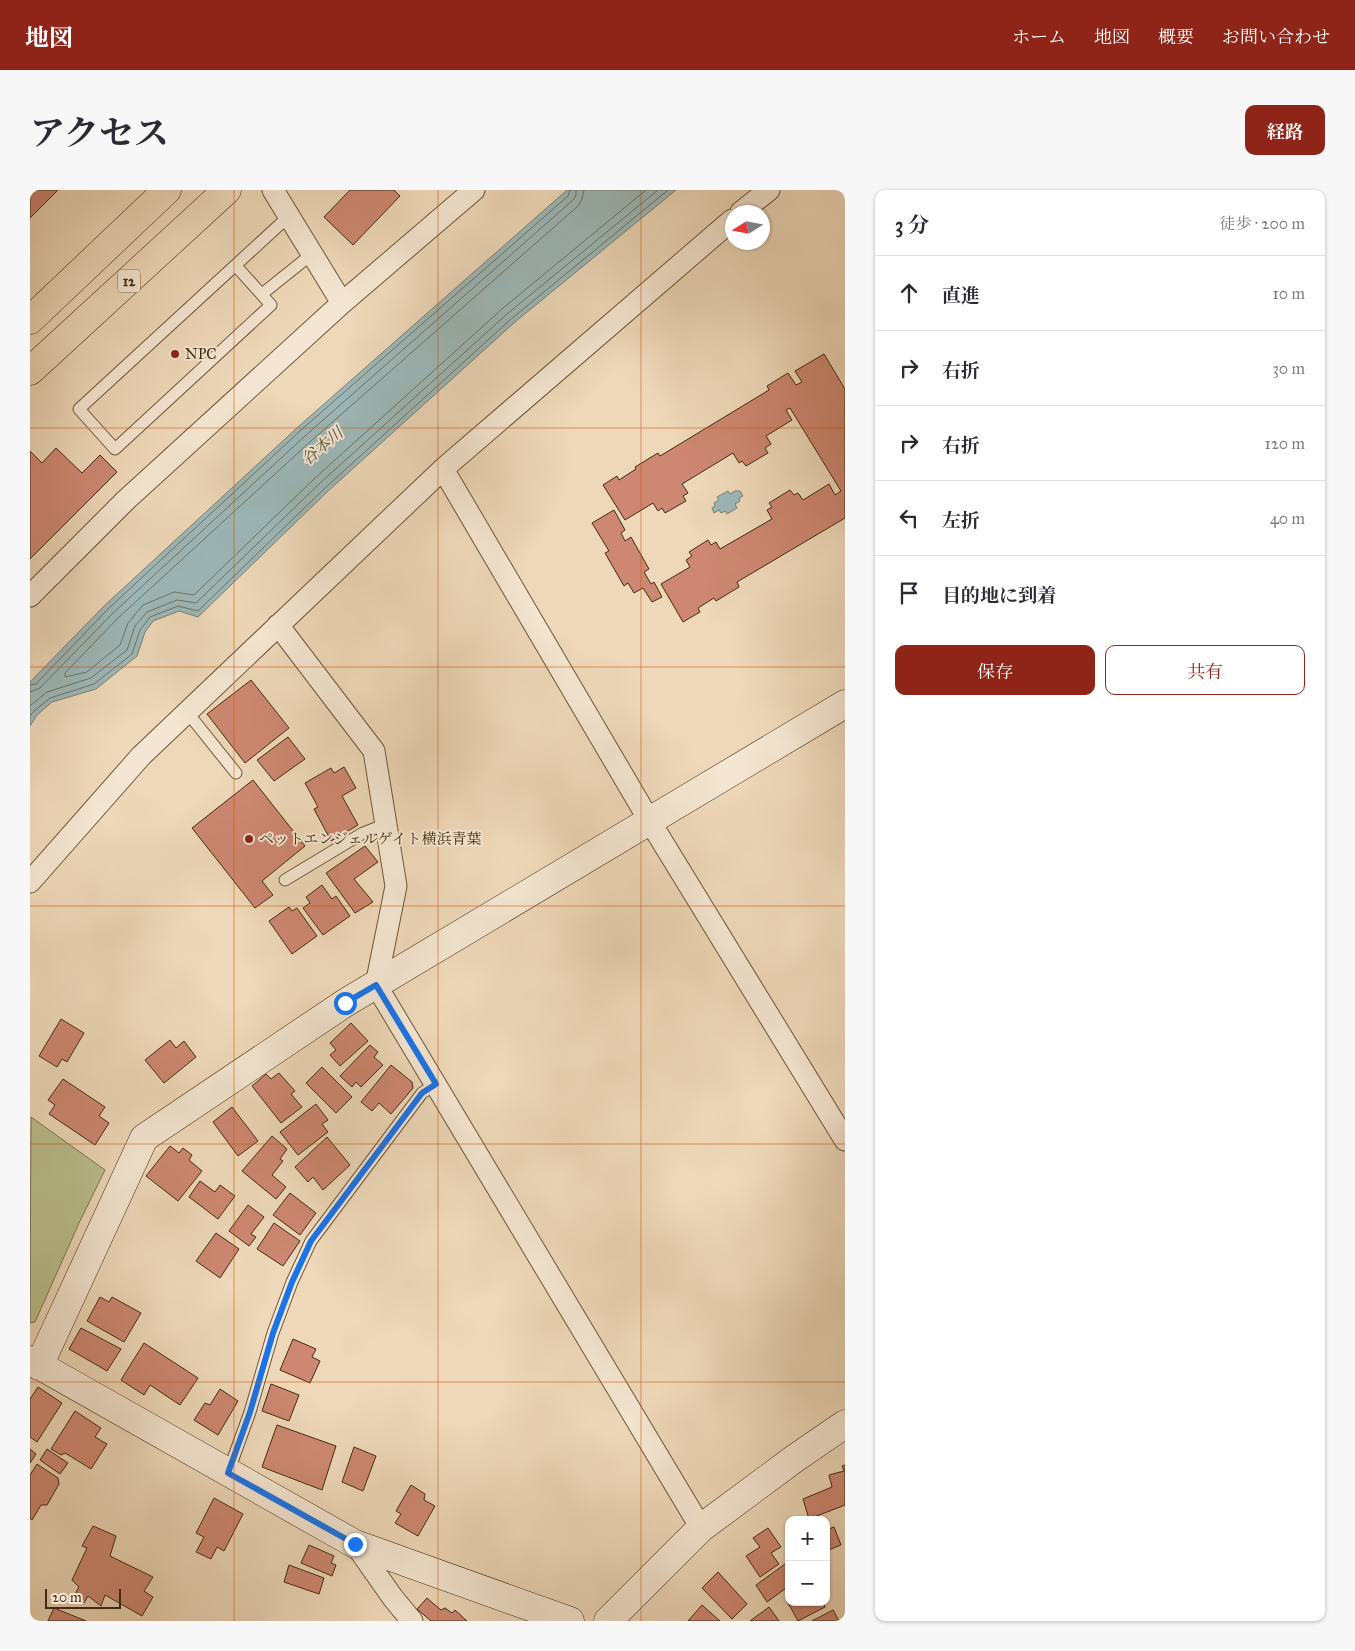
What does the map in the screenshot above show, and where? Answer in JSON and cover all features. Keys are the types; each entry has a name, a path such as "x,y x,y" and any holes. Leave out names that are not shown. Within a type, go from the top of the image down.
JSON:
{"main road":[{"path":"30,320 167,190"},
{"name":"12","path":"30,371 227,190"}],"street":[{"path":"273,190 342,303"},
{"path":"30,596 126,500 342,303 474,190"},
{"path":"750,205 769,190"},
{"path":"30,882 141,756 443,469 725,226"},
{"path":"443,469 649,820 845,1140"},
{"path":"278,625 374,751 396,886 376,985 701,1528"},
{"path":"570,1621 355,1544 34,1363 144,1138 337,1009 845,704"},
{"path":"608,1621 701,1528 845,1424"},
{"path":"355,1544 393,1598 412,1621"}],"lane":[{"path":"236,266 271,305 116,449 79,409 289,216"},
{"path":"262,294 312,254"},
{"path":"187,712 236,773"},
{"path":"285,880 363,833 386,824"},
{"path":"228,1473 250,1412 273,1333 292,1282 311,1241 422,1093 436,1084"}],"green space":[{"path":"31,1117 105,1170 35,1322 30,1323"}],"water":[{"name":"谷本川","path":"567,190 676,190 515,322 327,492 198,617 179,611 153,621 145,632 137,656 96,689 52,702 37,715 30,726 30,682 104,606 298,427"},
{"path":"728,491 730,494 740,491 743,496 735,504 737,508 727,514 725,511 721,513 719,510 714,513 712,508 715,506 714,503 719,500 717,497"}],"building":[{"path":"30,190 58,190 30,218"},
{"path":"350,190 394,190 400,196 353,245 324,217"},
{"path":"824,354 845,389 845,518 737,582 739,587 716,601 714,598 698,608 700,612 683,622 661,584 690,567 686,560 692,556 689,552 708,540 711,545 716,542 720,549 772,519 767,510 772,507 769,503 790,490 794,495 798,493 803,500 829,484 835,495 841,491 790,408 786,410 792,420 766,436 771,444 765,448 768,453 746,466 742,461 739,463 733,453 682,484 688,493 683,496 686,501 665,513 662,508 658,511 653,503 625,520 603,485 617,476 619,480 636,469 635,467 658,453 660,456 769,390 767,386 788,373 796,385 802,382 795,371"},
{"path":"56,448 82,473 100,455 117,472 30,559 30,451 42,463"},
{"path":"614,510 625,530 621,533 625,541 631,537 649,569 644,572 651,584 654,582 662,597 652,602 643,588 634,593 628,583 624,586 605,553 609,551 592,523"},
{"path":"251,680 289,728 245,763 207,714"},
{"path":"288,737 305,759 274,781 257,760"},
{"path":"344,767 356,788 342,796 358,825 331,841 314,809 318,807 305,783 331,768 334,773"},
{"path":"253,780 305,846 262,881 273,895 255,908 192,828"},
{"path":"365,846 378,862 354,879 373,902 355,913 326,873"},
{"path":"322,885 332,899 336,896 350,916 323,935 303,908 310,903 306,897"},
{"path":"289,907 292,911 297,908 317,936 292,954 269,921"},
{"path":"61,1019 84,1033 67,1062 62,1059 57,1067 39,1056"},
{"path":"351,1023 368,1041 340,1066 330,1055 336,1050 330,1043"},
{"path":"170,1040 176,1048 184,1041 196,1057 164,1083 145,1060"},
{"path":"370,1045 378,1052 374,1057 383,1065 361,1087 356,1082 352,1087 340,1076"},
{"path":"391,1065 412,1082 413,1088 391,1114 379,1103 372,1111 361,1102"},
{"path":"322,1067 352,1097 336,1113 306,1083"},
{"path":"279,1073 295,1091 291,1094 302,1107 281,1123 252,1086 266,1074 271,1079"},
{"path":"63,1079 105,1107 99,1116 109,1123 95,1145 49,1114 55,1105 48,1100"},
{"path":"316,1104 328,1120 322,1124 328,1132 298,1155 280,1132"},
{"path":"232,1107 258,1141 238,1156 213,1122"},
{"path":"272,1136 287,1149 280,1159 283,1161 272,1175 286,1187 276,1199 242,1171"},
{"path":"327,1137 350,1165 323,1190 313,1177 308,1182 295,1167"},
{"path":"170,1146 179,1153 183,1148 192,1155 189,1160 202,1171 178,1201 146,1176"},
{"path":"200,1181 215,1192 220,1185 235,1196 218,1219 189,1197"},
{"path":"290,1193 316,1213 300,1235 273,1215"},
{"path":"248,1205 264,1217 251,1234 256,1237 249,1246 229,1231"},
{"path":"274,1223 300,1241 283,1266 257,1249"},
{"path":"216,1233 239,1249 220,1278 196,1261"},
{"path":"100,1297 109,1302 112,1297 141,1313 124,1342 87,1321"},
{"path":"81,1328 121,1349 107,1371 69,1349"},
{"path":"293,1339 316,1349 312,1357 320,1361 310,1383 280,1370"},
{"path":"144,1343 198,1378 180,1405 150,1385 144,1395 121,1380"},
{"path":"271,1384 299,1395 289,1421 262,1411"},
{"path":"38,1387 62,1403 37,1442 30,1437 30,1399"},
{"path":"220,1389 238,1401 218,1435 194,1420 205,1403 210,1405"},
{"path":"75,1411 101,1428 95,1437 107,1444 91,1469 65,1453 61,1455 51,1449"},
{"path":"277,1425 336,1446 322,1490 262,1467"},
{"path":"354,1447 376,1456 363,1491 342,1482"},
{"path":"30,1449 36,1454 30,1463"},
{"path":"47,1449 68,1463 60,1474 40,1460"},
{"path":"37,1464 58,1478 59,1484 47,1505 41,1505 32,1520 30,1518 30,1475"},
{"path":"845,1465 845,1505 817,1516 808,1516 803,1499 832,1487 829,1475 844,1471 842,1466"},
{"path":"411,1485 425,1494 424,1500 435,1506 418,1536 395,1523 401,1514 396,1511"},
{"path":"214,1498 243,1514 224,1551 217,1547 211,1559 196,1552 204,1537 196,1533"},
{"path":"93,1526 116,1536 110,1556 153,1577 144,1591 153,1597 142,1616 105,1595 101,1606 88,1596 84,1603 74,1596 79,1587 72,1580 87,1548 82,1546"},
{"path":"834,1527 841,1545 830,1549 830,1528"},
{"path":"768,1528 781,1547 771,1553 779,1564 760,1577 746,1556 760,1547 753,1538"},
{"path":"309,1545 334,1556 331,1563 336,1565 332,1576 301,1563"},
{"path":"785,1564 785,1589 767,1602 756,1585"},
{"path":"289,1565 324,1578 319,1594 284,1582"},
{"path":"718,1572 747,1604 732,1619 702,1588"},
{"path":"427,1598 441,1610 445,1608 452,1613 455,1610 467,1621 431,1621 417,1609"},
{"path":"702,1605 720,1621 688,1621"},
{"path":"790,1606 825,1606 825,1607 798,1621"},
{"path":"769,1607 779,1621 750,1621"},
{"path":"54,1608 86,1621 48,1621"},
{"path":"833,1610 839,1621 812,1621"}],"place":[{"name":"NPC","path":"175,354"},
{"name":"ペットエンジェルゲイト横浜青葉","path":"249,839"}],"route":[{"path":"345,1003 376,985 436,1084 422,1093 311,1241 292,1282 273,1333 250,1412 228,1473 355,1544"}]}
